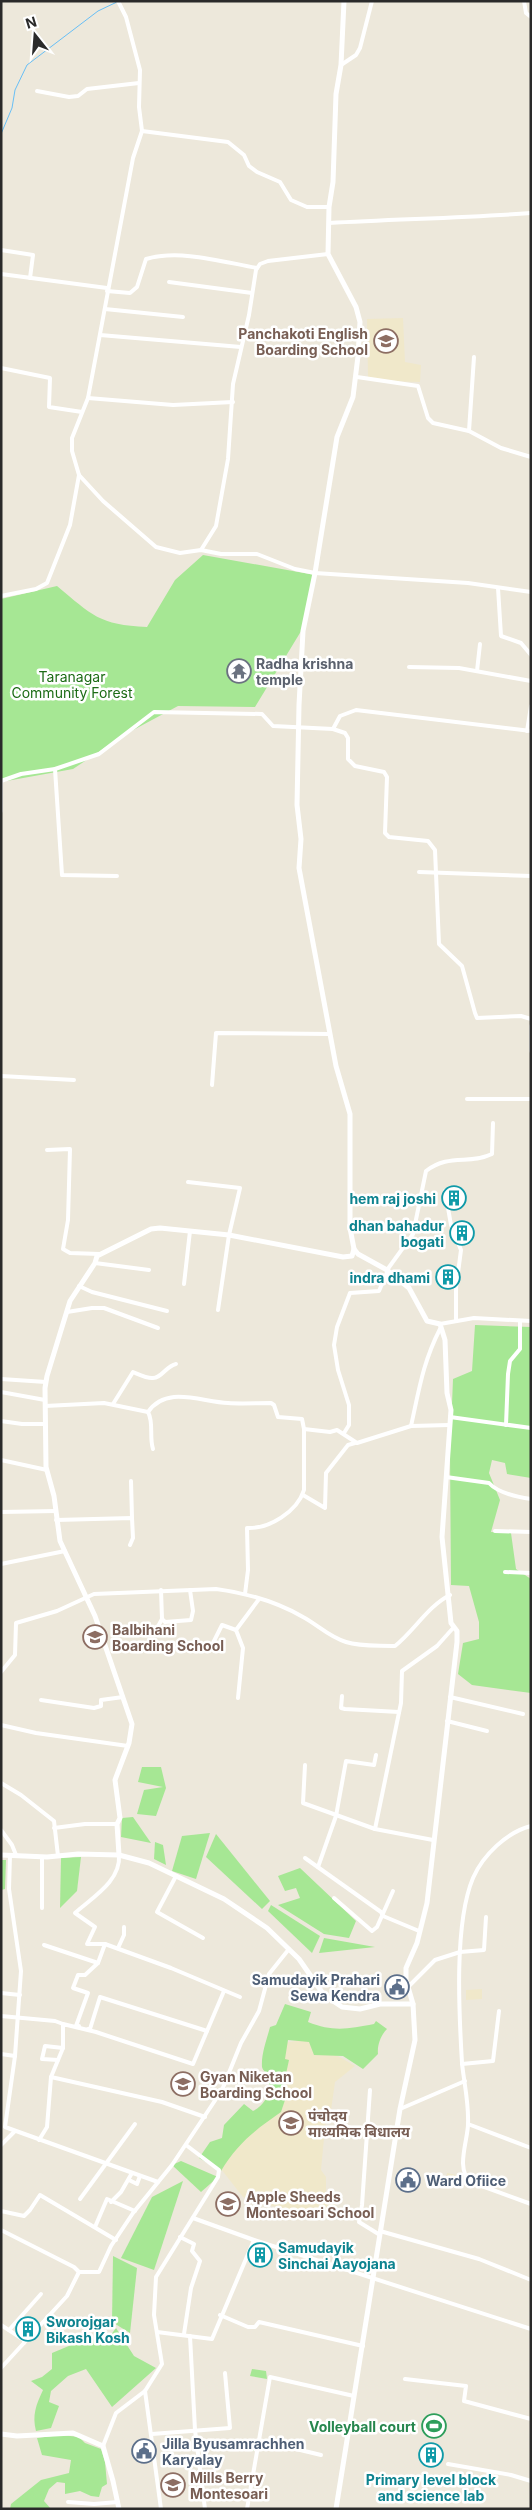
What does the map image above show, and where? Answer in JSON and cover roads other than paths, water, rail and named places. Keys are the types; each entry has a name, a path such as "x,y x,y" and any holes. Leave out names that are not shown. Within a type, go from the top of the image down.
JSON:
{"street":[{"path":"118,1 126,17 140,70 142,131 133,158 88,398 72,438 72,451 79,475 103,501 156,547 180,553 201,550 221,554 257,554 295,569 315,573 468,583 531,592"},
{"path":"344,1 341,65 336,94 334,182 329,207 328,254 350,293 360,322 357,377 353,397 337,437 315,573 302,639 297,805 302,839 299,868 336,1066 350,1114 350,1228 354,1248 358,1254 388,1270 408,1288 427,1321 440,1326 474,1318 531,1322"},
{"path":"341,65 356,55 360,48 372,1"},
{"path":"524,1 526,13 531,17"},
{"path":"37,91 69,97 78,96 87,89 139,84"},
{"path":"142,131 228,142 244,156 249,166 257,172 280,182 291,200 307,207 329,207"},
{"path":"329,223 449,216 483,218 531,213"},
{"path":"1,250 33,255 30,278"},
{"path":"201,550 216,526 228,459 233,384 239,365 257,268 268,260 328,254"},
{"path":"1,274 130,293 137,287 146,258 156,256 181,256 257,268"},
{"path":"169,282 252,292"},
{"path":"105,309 183,317"},
{"path":"100,335 241,347"},
{"path":"469,430 474,358"},
{"path":"1,368 50,378 49,407 82,412"},
{"path":"357,377 418,386 428,418 433,423 469,430 501,448 531,457"},
{"path":"88,398 173,405 233,402"},
{"path":"1,596 36,589 47,583 70,525 79,475"},
{"path":"498,588 501,636 521,643 531,655"},
{"path":"477,671 480,644"},
{"path":"409,667 477,671 531,681"},
{"path":"333,729 340,716 356,710 529,731 531,706"},
{"path":"1,811 1,781 21,774 54,769 99,754 154,712 262,714 273,726 333,729 345,732 348,738 348,759 355,766 384,772 387,777 385,833 389,837 428,841 435,850 439,944 462,966 474,1014 477,1018 521,1016 531,1019"},
{"path":"54,769 62,875 117,876"},
{"path":"419,872 436,871 531,876"},
{"path":"531,1026 531,1051"},
{"path":"212,1085 216,1033 330,1034"},
{"path":"1,1076 74,1080"},
{"path":"467,1100 531,1099"},
{"path":"344,1433 350,1425 350,1413 335,1350 337,1327 350,1293 379,1290 388,1270 414,1234 426,1171 436,1164 449,1159 482,1157 492,1154 493,1123"},
{"path":"47,1150 70,1149 68,1220 63,1249 70,1253 100,1254 120,1246 151,1229 229,1235 256,1242 343,1257 352,1256 354,1248"},
{"path":"188,1182 240,1188 229,1235 218,1310"},
{"path":"445,1191 451,1225 461,1250 456,1288 456,1321"},
{"path":"184,1284 190,1231"},
{"path":"100,1254 70,1301 46,1382 47,1470 60,1541 88,1597 132,1724 128,1746 114,1780 120,1818 117,1824 118,1872 75,1913 95,1927 87,1944 105,1944 118,1948 240,1997"},
{"path":"96,1263 149,1270"},
{"path":"79,1286 92,1292 167,1311"},
{"path":"67,1312 104,1308 158,1328"},
{"path":"506,1425 508,1374 510,1362 520,1349 520,1320"},
{"path":"336,2509 400,2109 415,2040 413,2004 406,1968 427,1902 457,1642 457,1631 451,1623 450,1595 442,1537 450,1417 446,1340 440,1326"},
{"path":"411,1426 421,1375 440,1326"},
{"path":"112,1404 133,1372 152,1378 158,1377 171,1365 176,1364"},
{"path":"1,1379 46,1382"},
{"path":"1,1392 45,1400"},
{"path":"148,1412 154,1403 166,1397 184,1397 227,1403 271,1403 274,1405 278,1417 302,1419 304,1429 302,1495 290,1511 270,1523 247,1528 248,1570 245,1594"},
{"path":"45,1406 104,1403 148,1412"},
{"path":"148,1412 151,1419 150,1439 153,1449"},
{"path":"450,1417 531,1428"},
{"path":"1,1421 22,1424 46,1424"},
{"path":"302,1495 325,1508 326,1473 348,1445 411,1426 449,1425"},
{"path":"304,1429 330,1432 337,1430 356,1443"},
{"path":"1,1460 47,1470"},
{"path":"446,1477 489,1483 493,1487 514,1497 531,1500"},
{"path":"130,1545 133,1538 131,1480"},
{"path":"1,1512 56,1511"},
{"path":"56,1520 132,1518"},
{"path":"495,1531 531,1532"},
{"path":"1,1564 65,1551"},
{"path":"505,1572 531,1573"},
{"path":"1,1672 15,1655 16,1623 57,1611 94,1594 216,1589 245,1594 301,1616 330,1635 355,1645 395,1646 408,1636 441,1600 450,1595"},
{"path":"155,1632 162,1619 161,1590"},
{"path":"162,1619 165,1622 191,1620 193,1611 190,1590"},
{"path":"236,1630 259,1599"},
{"path":"209,1651 222,1625 236,1630 243,1648 238,1698"},
{"path":"375,1829 399,1712 402,1670 438,1646 454,1627"},
{"path":"342,1696 341,1708 399,1712"},
{"path":"41,1700 94,1708 101,1706 101,1700 124,1697"},
{"path":"450,1697 523,1714"},
{"path":"447,1721 487,1731"},
{"path":"1,1725 36,1733 128,1746"},
{"path":"318,1867 336,1816 346,1761 374,1765 376,1755"},
{"path":"305,1764 303,1803 375,1829 433,1840"},
{"path":"1,1783 54,1821 58,1856"},
{"path":"54,1828 85,1824 117,1824"},
{"path":"531,1826 524,1828 491,1851 480,1864 473,1878 466,1902 460,1952 462,2064 468,2124 464,2170 467,2179 531,2204"},
{"path":"1,1830 12,1845 13,1855 9,1889 21,1971 15,2056 3,2111 5,2127 14,2132 158,2182"},
{"path":"1,1855 42,1857 119,1855 149,1863 224,1899 267,1928 289,1949 324,1995 342,2007 360,2010 380,2004 413,2004"},
{"path":"42,1857 42,1908"},
{"path":"305,1858 381,1912 383,1916 419,1931"},
{"path":"176,1876 157,1912 203,1938"},
{"path":"334,1898 370,1930 376,1930 393,1891"},
{"path":"409,1986 436,1960 460,1952 484,1950 486,1917"},
{"path":"118,1948 124,1935 124,1927"},
{"path":"105,1944 98,1963 86,1975 78,1975 74,1988 88,1993 76,2026 90,2029 100,1997 207,2031"},
{"path":"44,1945 98,1963"},
{"path":"1,2230 18,2236 74,2267 79,2272 100,2272 116,2240 135,2211 186,2146 222,2090 241,2043 259,2010 269,1974 289,1949"},
{"path":"1,2016 55,2021 96,2032 193,2064 224,1991"},
{"path":"1,1993 20,1996"},
{"path":"462,2064 494,2061 499,2011"},
{"path":"39,2140 46,2126 52,2077 63,2048 63,2024"},
{"path":"58,2060 42,2059 45,2046 63,2048"},
{"path":"1,2054 15,2056"},
{"path":"52,2077 162,2102 205,2117"},
{"path":"400,2109 465,2081"},
{"path":"370,2090 362,2205 359,2222 380,2233 478,2259 531,2280"},
{"path":"80,2199 135,2124"},
{"path":"468,2124 531,2148"},
{"path":"1,2145 14,2132"},
{"path":"119,2509 103,2446 116,2413 145,2391 162,2364 154,2315 156,2277 218,2177 219,2170 186,2146"},
{"path":"111,2202 130,2180 132,2173"},
{"path":"130,2180 137,2184 140,2176"},
{"path":"1,2211 24,2216 40,2195 116,2240"},
{"path":"95,2227 108,2199 111,2202 135,2211"},
{"path":"193,2218 254,2240 531,2329"},
{"path":"180,2236 194,2244 192,2251 200,2261 191,2288 184,2334"},
{"path":"157,2332 212,2339 220,2316 254,2240"},
{"path":"1,2368 67,2296 79,2272"},
{"path":"9,2330 41,2294"},
{"path":"220,2316 248,2327 255,2327 259,2322 363,2346"},
{"path":"1,2325 24,2340 23,2344"},
{"path":"190,2336 195,2430 205,2509"},
{"path":"152,2434 230,2428 226,2373"},
{"path":"247,2509 270,2377 354,2396"},
{"path":"405,2380 466,2386 464,2401 531,2419"},
{"path":"145,2391 161,2509"},
{"path":"1,2434 17,2436 73,2433 103,2446"},
{"path":"259,2440 321,2455"},
{"path":"448,2464 511,2475 531,2481"},
{"path":"68,2502 94,2504 118,2502"}],"waterway":[{"path":"1,134 12,108 15,90 27,65 98,11 117,2"}],"place":[{"name":"Panchakoti English Boarding School","path":"386,341"},
{"name":"Radha krishna temple","path":"239,671"},
{"name":"hem raj joshi","path":"454,1198"},
{"name":"dhan bahadur bogati","path":"462,1233"},
{"name":"indra dhami","path":"448,1277"},
{"name":"Balbihani Boarding School","path":"95,1637"},
{"name":"Samudayik Prahari Sewa Kendra","path":"397,1987"},
{"name":"Gyan Niketan Boarding School","path":"183,2084"},
{"name":"पंचोदय माध्यमिक बिधालय","path":"291,2123"},
{"name":"Ward Ofiice","path":"408,2180"},
{"name":"Apple Sheeds Montesoari School","path":"228,2204"},
{"name":"Samudayik Sinchai Aayojana","path":"260,2255"},
{"name":"Sworojgar Bikash Kosh","path":"28,2329"},
{"name":"Volleyball court","path":"434,2426"},
{"name":"Jilla Byusamrachhen Karyalay","path":"144,2451"},
{"name":"Primary level block and science lab","path":"431,2455"},
{"name":"Mills Berry Montesoari","path":"173,2485"}],"park label":[{"name":"Taranagar Community Forest","path":"72,684"}]}
